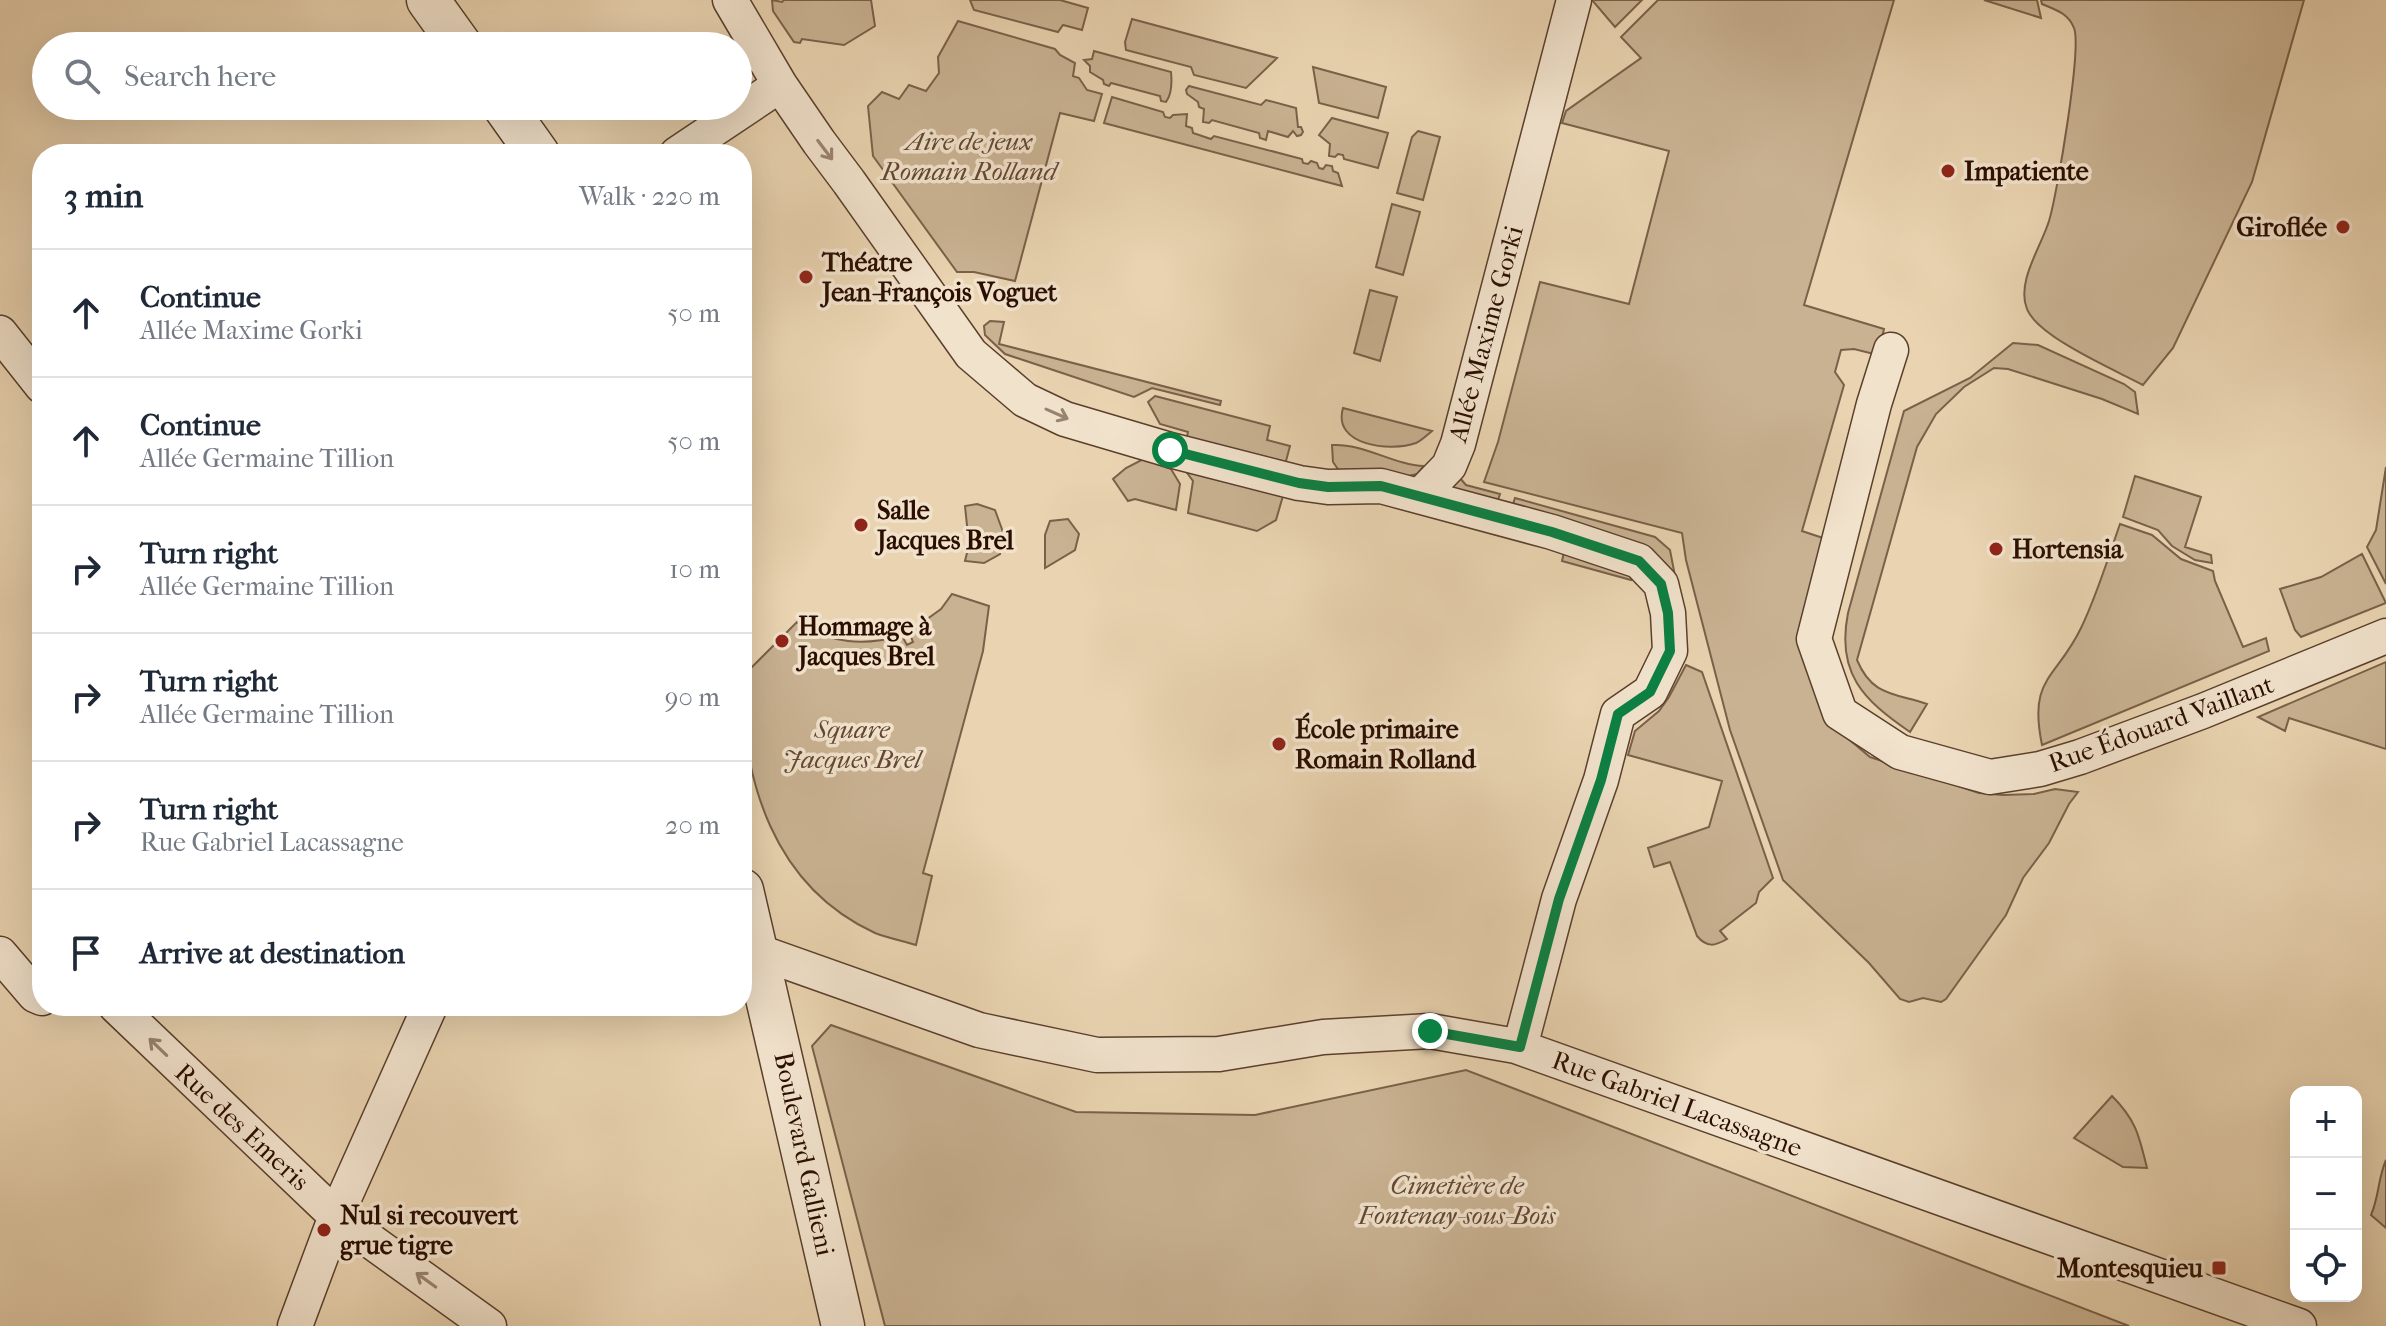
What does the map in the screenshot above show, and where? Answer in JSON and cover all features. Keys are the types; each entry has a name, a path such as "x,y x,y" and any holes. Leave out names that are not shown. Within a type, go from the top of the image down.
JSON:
{"street":[{"path":"428,0 451,32"},
{"path":"730,0 749,32"},
{"name":"Allée Maxime Gorki","path":"1420,496 1449,466 1458,444 1574,0"},
{"path":"752,37 780,85 971,354 1025,400 1065,419 1123,437 1287,480 1328,487 1381,486 1552,532 1639,561 1661,584 1668,613 1670,651 1650,692 1618,714 1601,780 1559,899 1520,1047"},
{"path":"752,104 780,85"},
{"path":"514,120 531,144"},
{"path":"692,144 728,120"},
{"path":"0,333 32,373"},
{"name":"Rue Édouard Vaillant","path":"1891,350 1874,404 1814,639 1840,713 1900,752 1990,777 2040,769 2203,711 2386,636"},
{"name":"Rue Gabriel Lacassagne","path":"752,950 979,1030 1097,1055 1219,1054 1323,1037 1430,1031 1520,1047 2299,1326"},
{"path":"0,954 32,990"},
{"name":"Boulevard Gallieni","path":"752,957 843,1326"},
{"name":"Rue des Emeris","path":"126,1016 336,1216 489,1326"},
{"path":"295,1326 336,1216 426,1016"}],"green space":[{"path":"772,0 871,0 875,26 844,45 802,39 800,43 794,42 773,11"},
{"path":"970,0 1060,0 1088,8 1082,30 1063,25 1058,32 974,10"},
{"path":"1592,0 1642,0 1615,27"},
{"path":"1658,0 1894,0 1804,305 1884,329 1878,355 1854,349 1841,350 1835,372 1844,385 1802,531 1826,539 1807,609 1846,737 1870,757 1979,793 2034,794 2055,789 2078,792 2049,843 2023,878 2006,915 1941,1002 1923,998 1909,1002 1900,999 1869,963 1783,880 1730,730 1686,560 1682,533 1484,482 1498,442 1540,282 1629,304 1669,151 1562,123 1566,111 1641,58 1621,37"},
{"path":"1984,0 2037,0 2041,18"},
{"path":"2041,0 2304,0 2252,182 2173,348 2143,385 2046,331 2034,320 2024,299 2027,276 2053,206 2075,63 2074,28 2061,13 2042,4"},
{"path":"1132,19 1277,58 1246,88 1194,75 1191,67 1126,50 1125,42"},
{"name":"Aire de jeux Romain Rolland","path":"958,21 1055,49 1075,63 1073,76 1079,78 1087,90 1102,94 1094,121 1060,113 1015,281 974,272 957,272 873,156 868,106 882,92 899,99 909,85 926,91 939,73 938,57"},
{"path":"1094,51 1171,72 1166,102 1161,101 1160,96 1111,83 1109,86 1104,84 1090,72 1090,66 1084,60 1092,59"},
{"path":"1313,67 1386,87 1378,118 1319,103"},
{"path":"1189,86 1261,105 1266,100 1296,108 1298,127 1303,132 1297,136 1293,131 1288,137 1268,131 1266,140 1260,138 1259,133 1212,120 1203,122 1204,109 1187,94"},
{"path":"1112,97 1163,112 1165,117 1187,114 1186,126 1192,128 1193,133 1211,139 1214,136 1302,159 1303,163 1311,161 1323,169 1326,165 1332,166 1342,186 1104,123"},
{"path":"1332,118 1388,133 1378,168 1344,159 1343,155 1329,156 1330,144 1319,135"},
{"path":"1418,131 1440,137 1423,200 1397,193 1412,137"},
{"path":"1392,204 1420,212 1403,275 1376,267"},
{"path":"1370,290 1397,297 1380,361 1354,353"},
{"path":"990,321 1004,322 999,344 1221,401 1220,405 1152,388 1134,397 1005,354 985,335 984,326"},
{"path":"2013,343 2038,345 2124,384 2135,392 2138,414 2102,399 2008,369 1994,368 1964,387 1936,414 1917,447 1857,660 1877,687 1927,704 1910,732 1879,708 1857,683 1846,652 1848,613 1904,411 1970,378"},
{"path":"1155,396 1270,426 1267,440 1290,446 1286,461 1281,467 1186,441 1188,432 1160,424 1148,402"},
{"path":"1343,408 1432,431 1418,442 1405,446 1366,443 1346,431 1342,421"},
{"path":"1332,445 1355,447 1424,466 1417,474 1408,476 1342,475 1333,462"},
{"path":"1153,454 1159,455 1157,464 1171,469 1180,484 1176,510 1135,499 1128,501 1113,479 1126,468"},
{"path":"1182,466 1285,489 1276,520 1257,531 1188,513 1193,481"},
{"path":"2386,467 2386,584 2367,547 2376,530"},
{"path":"1452,469 1466,485 1500,494 1496,506 1454,488"},
{"path":"2135,476 2201,497 2185,547 2211,555 2212,563 2195,560 2172,546 2158,530 2123,517"},
{"path":"1515,498 1655,537 1670,550 1675,576 1511,510"},
{"path":"977,504 995,510 1003,532 1000,554 984,563 965,561 969,545 965,506"},
{"path":"1068,519 1079,534 1075,550 1045,568 1045,535 1050,521"},
{"path":"2120,524 2152,535 2181,559 2213,571 2243,647 2266,638 2269,651 2042,745 2039,705 2042,692 2081,628"},
{"path":"1566,543 1633,576 1631,580 1562,561"},
{"path":"2362,554 2386,603 2301,637 2295,630 2280,589 2321,577"},
{"name":"Square Jacques Brel","path":"952,594 989,606 983,651 923,873 932,876 916,945 875,933 840,913 811,888 788,859 770,826 752,770 752,667 797,622 835,639 861,642 902,636 907,645 913,642 909,632 941,609"},
{"path":"2386,662 2386,749 2289,718 2285,731 2258,717"},
{"path":"1686,665 1702,672 1773,878 1759,892 1756,903 1720,931 1727,939 1715,944 1704,943 1697,936 1670,862 1654,867 1648,848 1709,827 1722,781 1628,755 1635,731 1659,711"},
{"name":"Cimetière de Fontenay-sous-Bois","path":"831,1025 1076,1112 1255,1115 1466,1070 2129,1326 885,1326 812,1046"},
{"path":"2112,1096 2136,1129 2147,1168 2123,1167 2074,1138"},
{"path":"2386,1160 2386,1228 2371,1215"}],"place":[{"name":"Impatiente","path":"1948,171"},
{"name":"Giroflée","path":"2343,227"},
{"name":"Théatre Jean-François Voguet","path":"806,277"},
{"name":"Salle Jacques Brel","path":"861,525"},
{"name":"Hortensia","path":"1996,549"},
{"name":"Hommage à Jacques Brel","path":"782,641"},
{"name":"École primaire Romain Rolland","path":"1279,744"},
{"name":"Nul si recouvert grue tigre","path":"324,1230"},
{"name":"Montesquieu","path":"2219,1268"}],"route":[{"path":"1170,450 1299,483 1328,487 1381,486 1501,518 1639,561 1661,584 1668,613 1670,651 1650,692 1618,714 1601,780 1559,899 1520,1047 1430,1031"}]}
